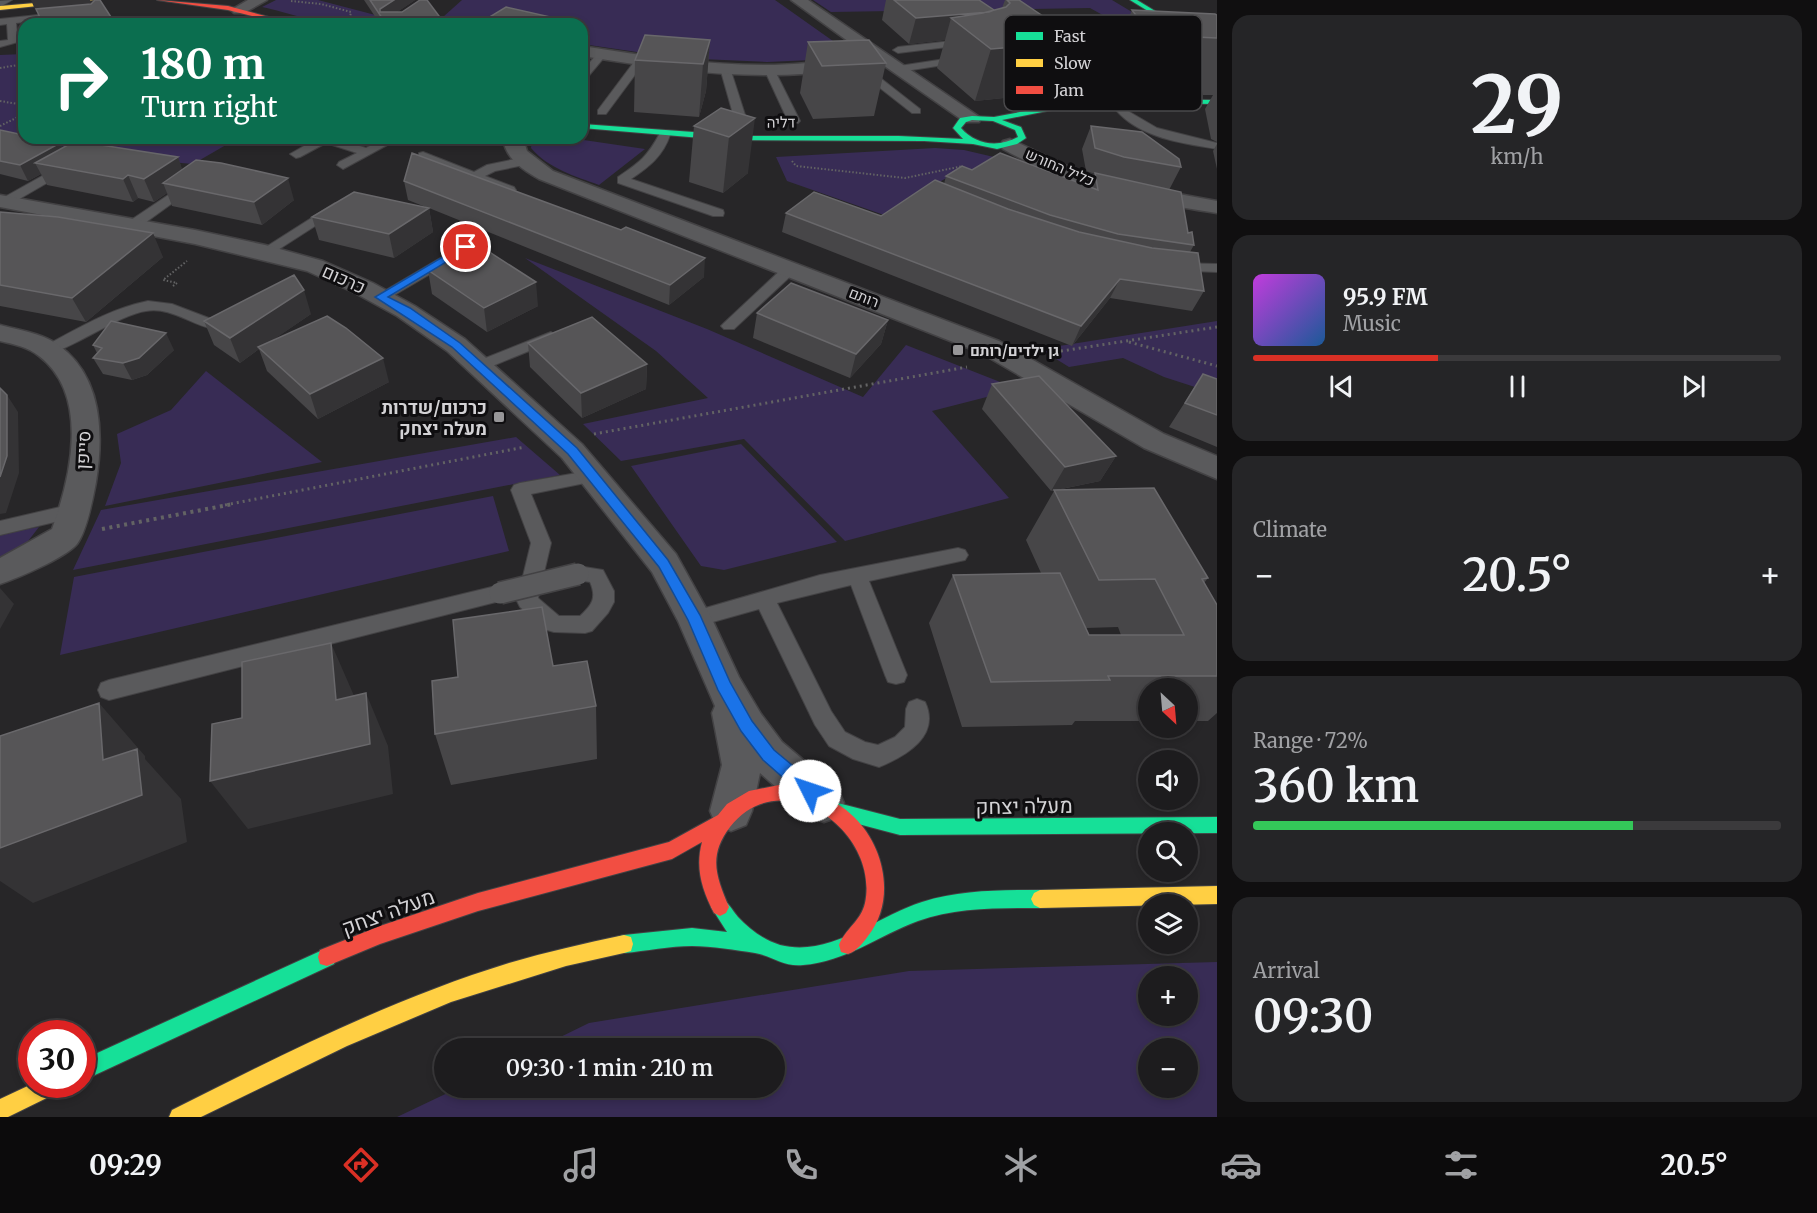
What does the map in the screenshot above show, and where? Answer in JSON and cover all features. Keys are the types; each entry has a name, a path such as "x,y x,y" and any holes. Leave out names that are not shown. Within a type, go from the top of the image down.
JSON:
{"street":[{"path":"0,6 91,0"},
{"path":"160,0 200,3 265,14"},
{"path":"798,0 895,60 972,118"},
{"path":"1133,0 1158,15"},
{"path":"1159,0 1189,15"},
{"path":"1202,22 1217,29"},
{"path":"1202,35 1217,42"},
{"path":"588,52 641,60 725,68 800,69 895,60"},
{"path":"1202,102 1217,102"},
{"path":"974,142 965,138 957,129 963,120 994,119 1036,111"},
{"path":"1016,139 1032,126 1061,116 1111,111"},
{"path":"994,119 1014,125 1016,139"},
{"name":"דליה","path":"588,127 664,135 774,139 947,138 996,146 1016,139"},
{"name":"דליה","path":"909,137 938,134 957,129"},
{"name":"כליל החורש","path":"1016,139 1090,182 1130,193 1217,207"},
{"path":"513,144 525,161"},
{"name":"רותם","path":"525,161 546,175 581,190 990,347 1154,441 1217,468"},
{"name":"כרכום","path":"3,202 265,252 315,266 406,310 448,339 561,440 594,476 664,563 695,619 724,686 747,726 768,755 829,806"},
{"name":"סייפן","path":"0,333 18,337 48,350 69,371 82,400 87,436 81,482 69,523"},
{"path":"0,571 17,566 69,523"},
{"name":"כרכום","path":"724,686 736,729 742,765 725,817"},
{"path":"752,944 728,922 712,895 707,865 709,847 725,817 738,804 762,794 798,793 829,806 848,820 866,845 875,867 876,896 867,923 848,945"},
{"name":"מעלה יצחק","path":"829,806 900,827 1217,825"},
{"name":"מעלה יצחק","path":"96,1064 296,970 380,935 478,902 672,849 725,817"},
{"path":"179,1117 323,1045 396,1013 494,978 598,948 671,938 714,938 752,944 782,957 822,957 902,917 936,907 1018,899 1217,895"},
{"path":"0,1110 25,1098"}],"lane":[{"path":"0,6 8,0"},
{"path":"42,18 72,15"},
{"path":"0,22 18,20"},
{"path":"0,44 13,42 11,21"},
{"path":"895,60 977,42"},
{"path":"588,70 602,54"},
{"path":"895,60 975,57"},
{"path":"602,112 641,60"},
{"path":"855,64 916,111"},
{"path":"725,68 741,122"},
{"path":"769,69 794,121"},
{"path":"1122,111 1144,127 1172,137 1217,146"},
{"path":"664,135 661,148 654,157 621,180 718,213"},
{"path":"296,154 317,144"},
{"path":"339,144 367,152"},
{"path":"343,165 382,144"},
{"path":"423,156 519,194"},
{"path":"3,202 75,161"},
{"path":"476,176 491,168 525,161"},
{"path":"133,225 199,178"},
{"path":"265,252 342,202"},
{"path":"381,297 466,247"},
{"path":"1158,266 1217,268"},
{"path":"729,326 790,269"},
{"path":"48,350 127,311 143,307 161,306 209,323"},
{"path":"479,366 568,330"},
{"path":"109,690 500,593 578,574 596,575 605,590 604,606 585,625 554,624 527,601 541,543 520,490 594,476"},
{"path":"0,528 69,523"},
{"path":"695,619 820,583 958,555"},
{"path":"857,575 896,675"},
{"path":"765,599 823,718 837,739 861,752 879,756 903,744 916,731 917,709"}],"path":[{"path":"265,14 285,3 304,1 331,5 351,12 351,18"},
{"path":"0,68 18,65"},
{"path":"0,101 18,104"},
{"path":"0,126 18,117"},
{"path":"774,139 796,166 905,178 971,165"},
{"path":"143,307 177,283 163,280 211,241"},
{"path":"69,523 561,440 1012,359 1217,327"},
{"path":"1125,341 1217,366"}],"shaded area":[{"path":"276,0 318,0 383,17 303,18 262,7"},
{"path":"462,0 775,0 857,58 767,62 678,58 588,45 588,18 443,17"},
{"path":"813,0 1112,0 1137,15 1103,15 1090,8 831,12"},
{"path":"18,54 18,139 0,133 0,55"},
{"path":"588,141 645,149 599,185 563,171 546,161 531,148 531,144 588,144"},
{"path":"47,144 228,144 193,164 135,159"},
{"path":"935,148 964,150 1011,161 953,174 884,215 787,181 776,157"},
{"path":"525,258 707,329 863,397 906,345 1018,389 932,411 1009,498 845,541 744,439 621,461 583,424 708,398 656,351"},
{"path":"1217,321 1217,390 1198,388 1164,377 1123,358 1069,367 1040,349"},
{"path":"206,371 322,462 105,506 121,463 117,434 171,410"},
{"path":"516,437 560,475 73,570 101,510"},
{"path":"741,444 837,542 724,570 701,566 631,466"},
{"path":"493,496 509,551 60,655 74,577"},
{"path":"39,527 18,554 0,560 0,534"},
{"path":"1217,962 1217,1117 397,1117 437,1098 785,1098 785,1038 558,1038 589,1023 909,971"}],"building":[{"path":"95,0 100,0 111,17 40,18 36,9 91,4"},
{"path":"370,0 394,0 380,9 380,12 402,12 420,0 427,0 440,18 382,18"},
{"path":"894,0 979,0 994,10 916,18"},
{"path":"1007,0 1019,0 1041,15 1004,15 1004,48 991,49 951,18 983,13 1006,7 1010,3"},
{"path":"506,7 555,18 488,18"},
{"path":"1132,10 1215,14 1217,15 1217,38 1202,37 1202,15 1136,15"},
{"path":"645,35 710,40 703,64 635,60"},
{"path":"869,40 886,63 822,66 808,42"},
{"path":"721,108 755,118 729,137 694,126"},
{"path":"1091,126 1142,132 1179,159 1181,167 1124,157 1095,148"},
{"path":"0,130 18,134 18,144 58,144 20,165 0,161"},
{"path":"70,144 94,144 178,157 144,179 128,175 123,179 35,163"},
{"path":"412,153 621,230 626,227 705,258 670,285 404,181"},
{"path":"1000,153 1098,190 1095,173 1181,192 1188,233 1192,232 1194,245 1118,234 1050,215 946,176 962,166 972,170"},
{"path":"196,160 221,163 288,178 254,202 163,183"},
{"path":"935,180 1008,209 1079,232 1152,248 1198,253 1204,291 1120,279 1081,326 786,213 814,192 881,216"},
{"path":"354,192 429,208 389,234 312,217"},
{"path":"0,212 58,217 153,233 72,298 0,285"},
{"path":"480,246 536,282 484,308 428,270"},
{"path":"294,275 304,290 230,338 204,321"},
{"path":"791,283 888,320 856,354 757,313"},
{"path":"327,316 346,328 383,358 310,394 258,347"},
{"path":"592,317 647,364 581,393 528,343"},
{"path":"111,321 166,333 139,358 123,363 93,358 102,348 93,345"},
{"path":"1203,374 1217,379 1217,415 1185,403"},
{"path":"1039,376 1116,456 1065,467 992,384"},
{"path":"0,388 7,395 7,456 0,477"},
{"path":"1154,488 1208,578 1202,579 1217,605 1217,676 1108,676 1110,680 991,682 953,575 1060,573 1089,635 1184,635 1155,579 1099,580 1054,490"},
{"path":"542,607 553,666 587,661 596,706 435,734 432,681 458,677 453,620"},
{"path":"331,643 336,700 366,693 370,744 210,781 212,724 242,718 242,662"},
{"path":"99,703 103,760 137,749 142,795 0,848 0,736"}],"traffic: fast":[{"path":"1133,0 1158,15"},
{"path":"1202,35 1217,42"},
{"path":"1202,102 1217,102"},
{"path":"994,119 1036,111"},
{"path":"972,118 994,119 1018,129 1022,138 1006,145 979,144 963,135 957,128 963,120 972,118"},
{"path":"588,126 749,138 899,138 974,142"},
{"path":"834,810 900,827 1217,825"},
{"path":"720,907 732,924 759,945 780,954 801,956 842,947 901,918 935,907 980,900 1040,899"},
{"path":"624,944 692,937 752,944"},
{"path":"96,1064 327,957"}],"traffic: slow":[{"path":"0,8 91,0"},
{"path":"1040,899 1217,895"},
{"path":"179,1117 340,1039 451,993 508,973 624,944"},
{"path":"0,1110 25,1098"}],"traffic: jam":[{"path":"160,0 228,8 268,18"},
{"path":"720,907 709,880 707,861 715,833 733,810 755,797 779,793 804,796 828,807 849,823 865,845 874,871 876,890 873,909 864,927 848,945"},
{"path":"327,957 380,935 478,902 672,850 719,823"}],"place":[{"name":"גן ילדים/רותם","path":"958,350"},
{"name":"כרכום/שדרות מעלה יצחק","path":"499,417"}],"route":[{"path":"466,247 381,297 406,310 456,345 572,451 664,563 695,619 724,686 747,726 768,755 810,791"}]}
